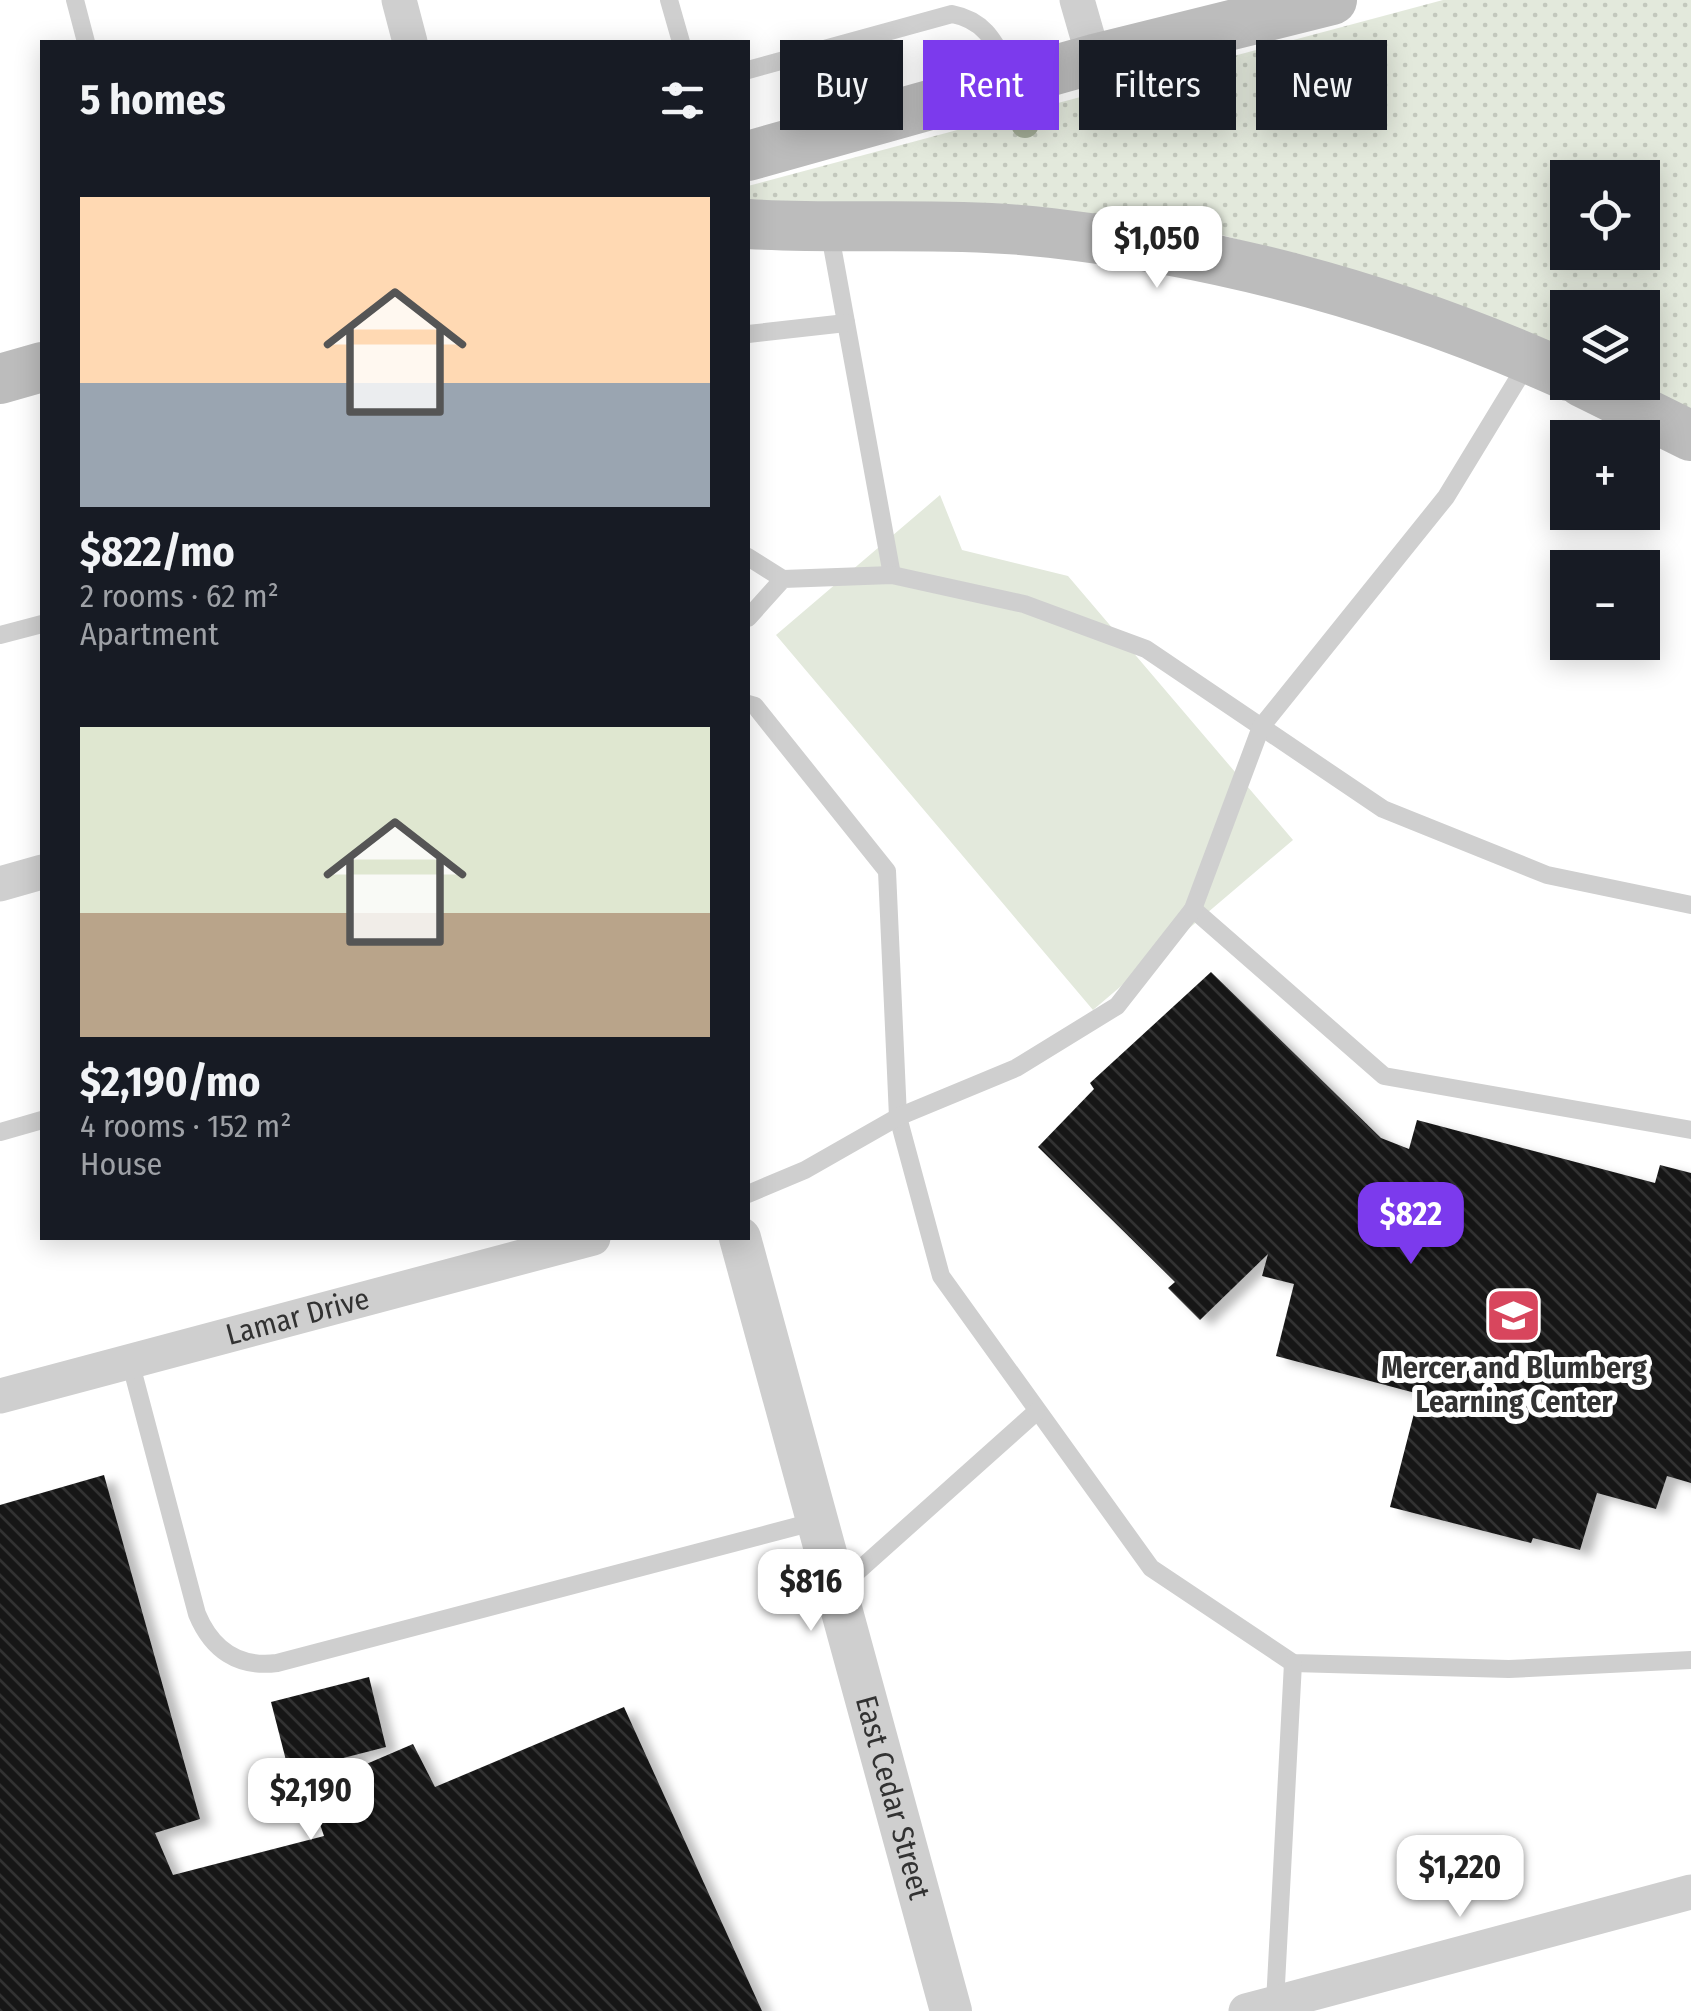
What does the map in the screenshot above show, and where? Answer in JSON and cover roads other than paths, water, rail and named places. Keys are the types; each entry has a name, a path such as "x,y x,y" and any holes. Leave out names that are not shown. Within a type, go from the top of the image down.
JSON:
{"main road":[{"path":"1171,40 1332,0"},
{"path":"750,155 923,106"},
{"path":"750,224 1049,232 1218,261 1355,294 1480,336 1549,367"},
{"path":"0,379 40,368"},
{"path":"1618,400 1691,436"}],"street":[{"path":"399,0 409,40"},
{"path":"1077,0 1089,40"},
{"path":"0,884 40,873"},
{"name":"Lamar Drive","path":"0,1396 585,1240"},
{"name":"East Cedar Street","path":"741,1240 951,2011"},
{"path":"1260,2007 1691,1892"}],"lane":[{"path":"75,0 85,40"},
{"path":"669,0 680,40"},
{"path":"750,69 952,14 970,18 986,28 993,40"},
{"path":"829,228 892,576"},
{"path":"750,334 846,323"},
{"path":"750,1193 806,1170 898,1117 1016,1068 1117,1006 1193,909 1261,727 1549,367"},
{"path":"750,558 783,579 892,576 1024,604 1146,649 1383,809 1546,875 1691,905"},
{"path":"750,616 783,579"},
{"path":"0,635 40,625"},
{"path":"750,704 756,706 887,871 898,1117 941,1276 1150,1568 1293,1663 1509,1670 1691,1660"},
{"path":"1193,909 1384,1076 1691,1130"},
{"path":"0,1132 40,1121"},
{"path":"130,1361 197,1614 207,1638 242,1663 278,1663 817,1520"},
{"path":"836,1590 1036,1412"},
{"path":"1260,2007 1293,1663"}],"place":[{"name":"Mercer and Blumberg Learning Center","path":"1514,1315"}]}
